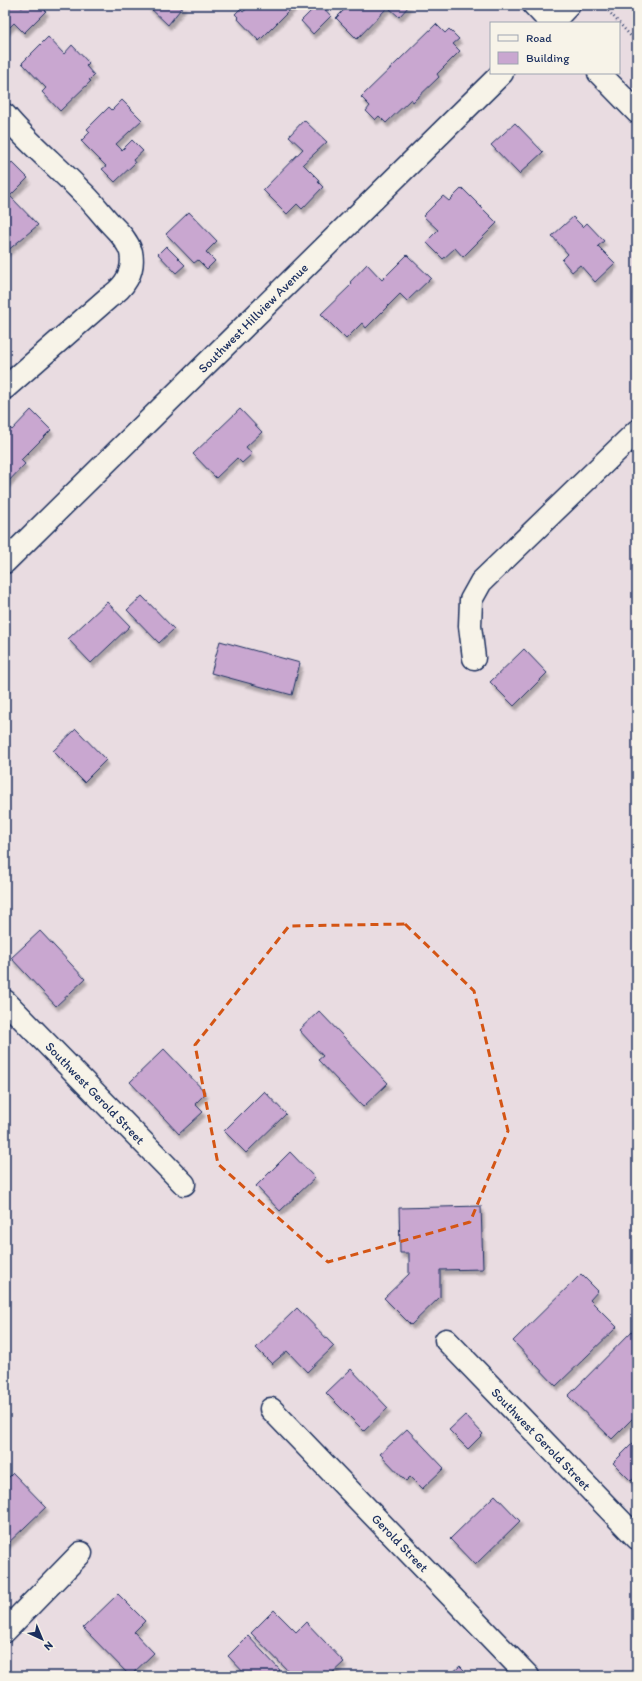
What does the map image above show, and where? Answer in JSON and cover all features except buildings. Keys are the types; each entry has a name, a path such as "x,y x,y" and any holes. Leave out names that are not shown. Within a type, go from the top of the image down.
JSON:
{"street":[{"path":"534,5 551,22"},
{"path":"553,22 569,5"},
{"name":"Southwest Hillview Avenue","path":"5,562 501,74"},
{"path":"600,74 637,112"},
{"path":"5,116 18,131 82,192 120,232 127,242 131,254 130,272 126,282 118,292 108,298 5,388"},
{"path":"474,658 470,626 471,600 481,582 637,431"},
{"name":"Southwest Gerold Street","path":"5,1001 184,1184"},
{"name":"Southwest Gerold Street","path":"446,1340 637,1538"},
{"name":"Gerold Street","path":"271,1410 528,1676"},
{"path":"5,1631 81,1553"}],"path":[{"path":"603,5 618,22"},
{"path":"620,24 637,43"}],"highlighted area":[{"path":"405,924 474,991 508,1131 470,1222 328,1262 218,1164 195,1045 289,926"}]}
